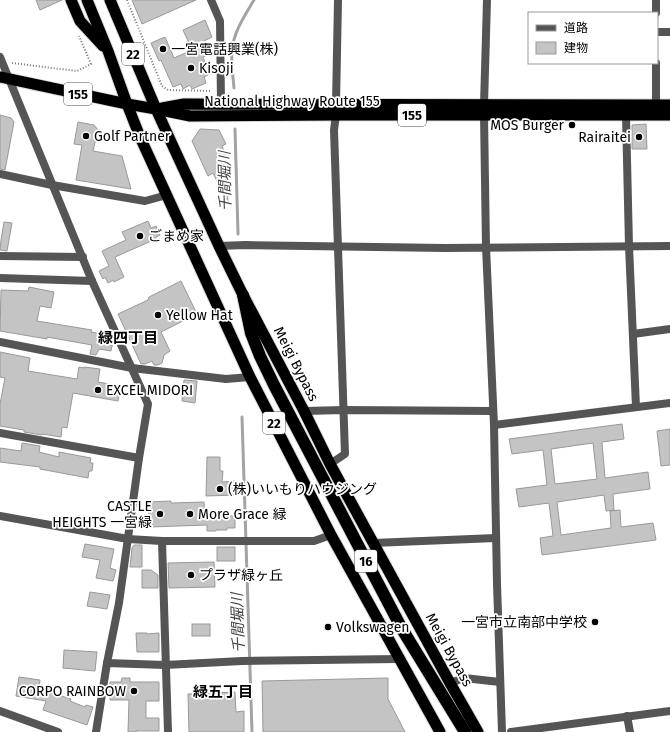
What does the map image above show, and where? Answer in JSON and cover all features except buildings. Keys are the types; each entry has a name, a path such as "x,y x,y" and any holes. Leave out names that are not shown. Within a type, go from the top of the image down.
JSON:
{"highway":[{"name":"22","path":"71,0 80,21 108,51"},
{"name":"22","path":"87,0 140,137 250,376 331,536 440,732"},
{"name":"Meigi Bypass","path":"110,0 156,109 243,295 330,464 478,732"},
{"name":"National Highway Route 155","path":"5,78 190,116 336,110 484,110 670,105"},
{"name":"National Highway Route 155","path":"156,109 184,104 221,103 336,110"},
{"name":"National Highway Route 155","path":"484,110 626,116 670,115"},
{"name":"16","path":"243,295 251,334 274,386 402,629 465,732"}],"street":[{"path":"211,0 220,21 221,103"},
{"path":"330,464 345,454 334,130 336,110 338,0"},
{"path":"487,0 484,110 486,247 494,425 502,732"},
{"path":"656,0 656,12"},
{"path":"658,32 670,32"},
{"path":"1,59 5,78 92,280 148,404 119,603 107,663 96,732"},
{"path":"656,64 656,105"},
{"path":"626,116 629,246 636,407"},
{"path":"0,174 52,185 145,201 167,195"},
{"path":"219,246 670,246"},
{"path":"0,256 83,258"},
{"path":"0,278 92,280"},
{"path":"633,334 670,329"},
{"path":"0,342 132,368 226,379 250,376"},
{"path":"494,425 670,403"},
{"path":"304,411 493,410"},
{"path":"0,433 139,458"},
{"path":"0,516 128,539 162,541 314,541 331,536"},
{"path":"373,543 496,538"},
{"path":"162,541 168,732"},
{"path":"107,663 166,665 242,661 399,659"},
{"path":"450,683 464,678 500,682"},
{"path":"0,711 58,732"},
{"path":"511,732 670,711"},
{"path":"627,716 630,732"}],"path":[{"path":"127,0 162,86 168,90 221,91"},
{"path":"1,59 78,71 91,64 78,35"}],"waterway":[{"name":"千間堀川","path":"234,88 232,60 233,44 240,24 254,0"},
{"name":"千間堀川","path":"235,129 238,234"},
{"name":"千間堀川","path":"242,417 252,732"}],"place":[{"name":"一宮電話興業(株)","path":"163,49"},
{"name":"Kisoji","path":"191,68"},
{"name":"MOS Burger","path":"572,125"},
{"name":"Golf Partner","path":"86,136"},
{"name":"Rairaitei","path":"639,137"},
{"name":"ごまめ家","path":"140,236"},
{"name":"Yellow Hat","path":"158,315"},
{"name":"EXCEL MIDORI","path":"98,390"},
{"name":"(株)いいもりハウジング","path":"220,489"},
{"name":"CASTLE HEIGHTS 一宮緑","path":"160,514"},
{"name":"More Grace 緑","path":"190,514"},
{"name":"プラザ緑ヶ丘","path":"191,575"},
{"name":"一宮市立南部中学校","path":"595,622"},
{"name":"Volkswagen","path":"328,627"},
{"name":"CORPO RAINBOW","path":"134,691"}],"district":[{"name":"緑四丁目","path":"128,338"},
{"name":"緑五丁目","path":"223,692"}]}
